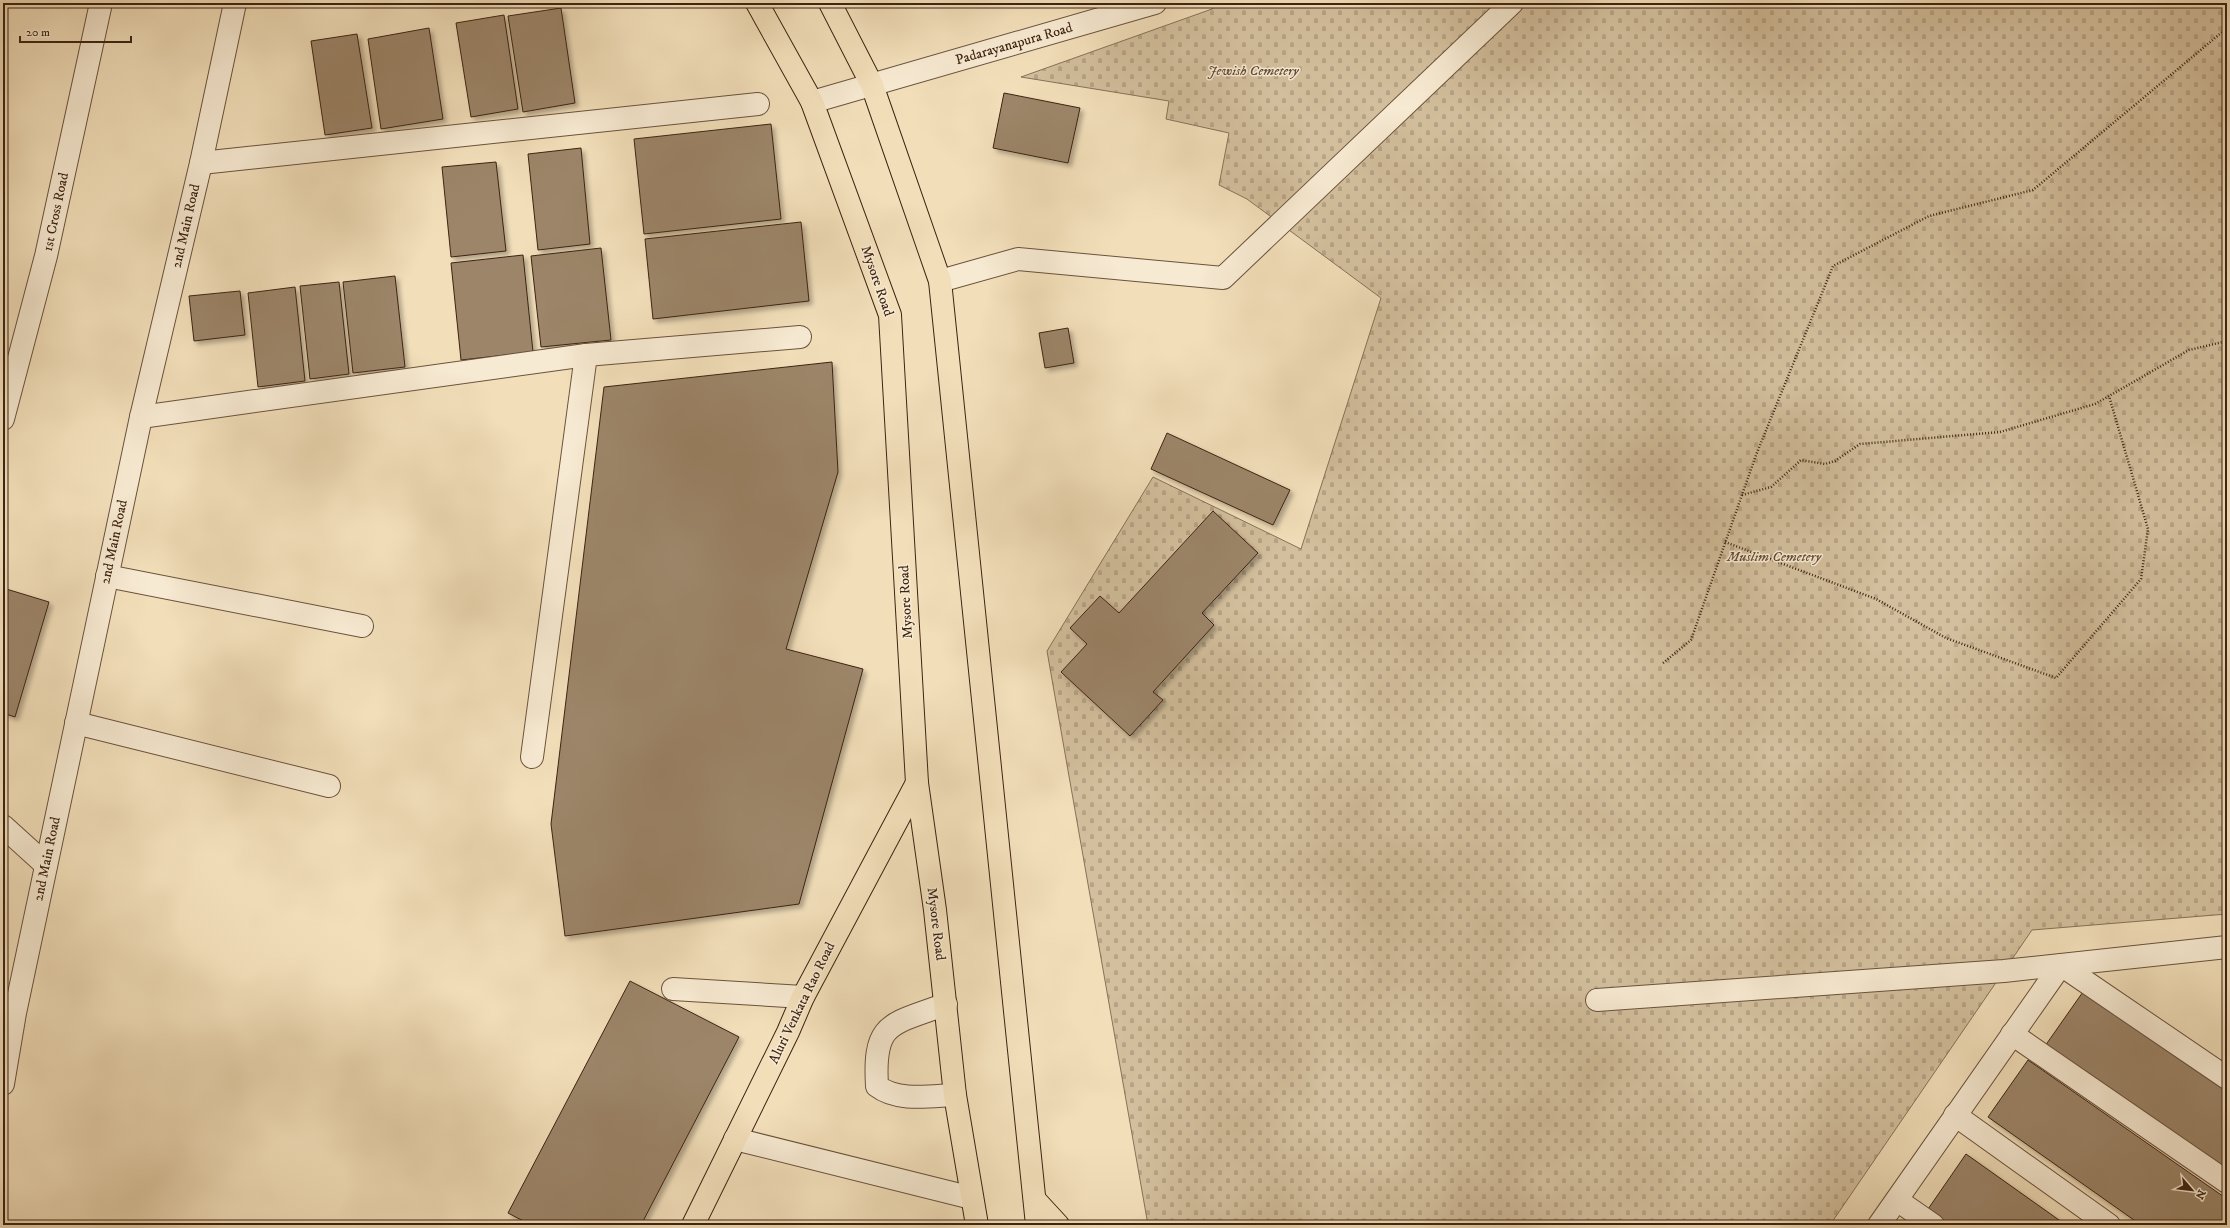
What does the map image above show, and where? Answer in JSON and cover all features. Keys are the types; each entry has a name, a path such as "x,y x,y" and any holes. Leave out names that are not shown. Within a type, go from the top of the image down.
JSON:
{"main road":[{"name":"Mysore Road","path":"757,3 812,102 890,315 916,783 946,1004 956,1095 977,1225"},
{"path":"830,3 872,85 940,281 1036,1200 1037,1225"},
{"name":"Aluri Venkata Rao Road","path":"693,1225 788,1032 803,997 916,783"},
{"path":"1036,1200 1058,1225"}],"street":[{"name":"1st Cross Road","path":"3,419 46,256 102,3"},
{"name":"2nd Main Road","path":"3,1084 9,1010 46,865 141,417 201,164 235,3"},
{"name":"Padarayanapura Road","path":"812,102 1155,3"},
{"path":"940,281 1018,259 1223,278 1512,3"},
{"path":"201,164 758,104"},
{"path":"141,417 586,355 800,337"},
{"path":"532,757 586,355"},
{"path":"107,576 362,626"},
{"path":"76,723 329,786"},
{"path":"3,826 46,865"},
{"path":"1597,1000 1997,972 2227,947"},
{"path":"1879,1225 2061,965"},
{"path":"2061,965 2227,1078"},
{"path":"673,989 803,997"},
{"path":"946,1004 890,1025 880,1041 875,1059 877,1086 886,1093 906,1096 956,1095"},
{"path":"2012,1034 2227,1182"},
{"path":"1955,1115 2109,1225"},
{"path":"735,1139 972,1198"},
{"path":"1897,1200 1933,1225"}],"path":[{"path":"1663,663 1690,640 1741,495 1833,266 1929,216 2034,190 2227,28"},
{"path":"1741,495 1771,487 1801,460 1825,464 1835,461 1860,444 2000,432 2095,404 2189,350 2227,342"},
{"path":"1725,542 1876,598 1946,638 2056,678 2141,578 2148,529 2109,396"}],"green space":[{"name":"Muslim Cemetery","path":"1219,3 2227,3 2227,914 2032,930 1830,1225 1148,1225 1047,651 1153,477 1301,549 1381,298 1247,199 1219,185 1229,133 1166,119 1169,101 1021,77 1212,9"}],"building":[{"path":"561,8 575,103 523,112 508,16"},
{"path":"504,15 518,109 471,117 456,23"},
{"path":"429,28 443,119 381,129 368,39"},
{"path":"357,34 372,128 325,135 311,41"},
{"path":"1004,93 1080,108 1068,163 993,148"},
{"path":"771,124 781,219 644,234 634,139"},
{"path":"581,148 590,244 538,250 528,154"},
{"path":"496,162 506,251 451,257 442,167"},
{"path":"801,222 809,301 653,319 645,239"},
{"path":"601,248 611,340 541,347 531,256"},
{"path":"523,255 533,352 461,360 451,263"},
{"path":"395,276 405,367 353,373 343,282"},
{"path":"339,282 349,374 310,379 300,286"},
{"path":"295,287 305,381 258,387 248,293"},
{"path":"240,291 245,335 194,341 189,296"},
{"path":"1068,328 1074,363 1045,368 1039,333"},
{"path":"832,362 838,472 786,649 863,669 799,904 565,936 551,824 604,387"},
{"path":"1167,433 1290,490 1273,525 1151,469"},
{"path":"1213,511 1258,553 1202,613 1214,625 1153,692 1163,700 1130,736 1061,672 1087,644 1070,628 1100,596 1119,613"},
{"path":"3,588 49,602 15,717 3,713"},
{"path":"630,981 739,1037 641,1225 531,1225 508,1213"},
{"path":"2085,989 2227,1088 2227,1174 2045,1046"},
{"path":"2028,1060 2227,1199 2227,1225 2141,1225 1988,1117"},
{"path":"1966,1154 2066,1225 1944,1225 1926,1212"}],"park label":[{"name":"Jewish Cemetery","path":"1253,71"}]}
